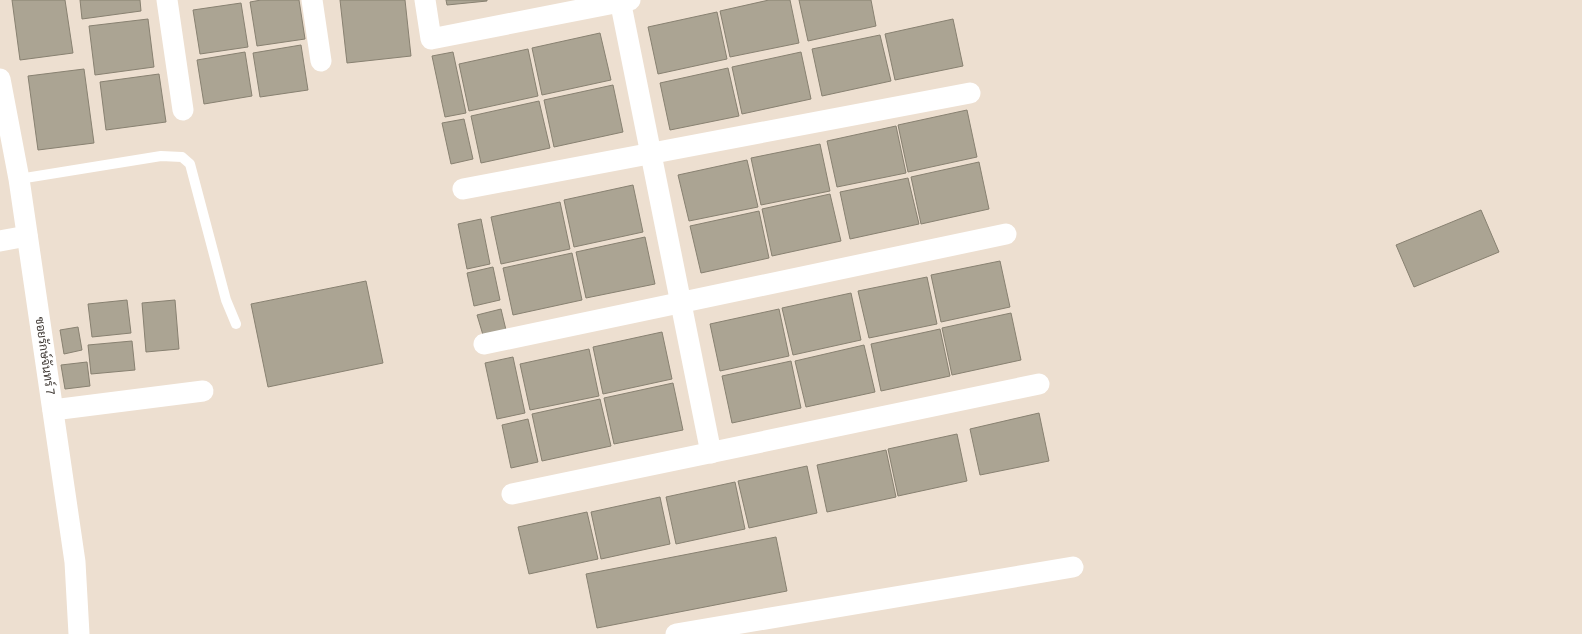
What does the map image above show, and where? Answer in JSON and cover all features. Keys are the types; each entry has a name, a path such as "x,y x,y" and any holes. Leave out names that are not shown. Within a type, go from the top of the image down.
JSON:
{"street":[{"path":"168,0 183,110"},
{"path":"312,0 321,61"},
{"path":"425,0 431,39 624,1 651,153 711,452"},
{"name":"ซอยรักษ์จันทร์ 7","path":"0,79 19,179 75,562 78,634"},
{"path":"463,189 970,93"},
{"path":"484,344 1006,234"},
{"path":"0,241 27,236"},
{"path":"512,494 1039,384"},
{"path":"52,410 203,391"},
{"path":"676,634 1073,567"}],"lane":[{"path":"19,179 161,156 182,157 190,164 226,300 236,324"}],"building":[{"path":"12,0 65,0 73,53 20,60"},
{"path":"80,0 140,0 141,11 82,19"},
{"path":"261,0 299,0 305,39 257,46 250,2"},
{"path":"340,0 405,0 411,56 347,63"},
{"path":"446,0 487,0 487,1 447,5"},
{"path":"769,0 790,0 799,43 730,57 720,11"},
{"path":"799,0 871,0 876,26 808,41"},
{"path":"241,3 248,47 200,54 193,10"},
{"path":"717,12 727,59 658,74 648,27"},
{"path":"148,19 154,67 95,75 89,26"},
{"path":"953,19 963,66 895,80 885,34"},
{"path":"600,33 611,80 542,95 532,48"},
{"path":"880,35 891,81 822,96 812,49"},
{"path":"301,45 308,90 260,97 253,53"},
{"path":"528,49 538,96 469,111 459,64"},
{"path":"245,52 252,96 204,104 197,60"},
{"path":"453,52 466,113 445,117 432,56"},
{"path":"801,52 811,99 742,114 732,67"},
{"path":"728,68 739,116 670,130 660,83"},
{"path":"84,69 94,143 38,150 28,76"},
{"path":"159,74 166,122 106,130 100,82"},
{"path":"613,85 623,132 554,147 544,100"},
{"path":"539,101 550,148 481,163 471,116"},
{"path":"967,110 977,157 908,172 898,125"},
{"path":"464,119 473,159 451,164 442,123"},
{"path":"896,126 906,173 837,187 827,141"},
{"path":"820,144 830,191 761,205 751,158"},
{"path":"747,160 758,207 689,221 678,175"},
{"path":"979,162 989,209 921,224 911,177"},
{"path":"908,178 919,224 850,239 840,192"},
{"path":"633,185 643,232 574,247 564,200"},
{"path":"830,194 841,241 772,256 762,209"},
{"path":"560,202 570,249 501,264 491,217"},
{"path":"1481,210 1499,252 1414,287 1396,245"},
{"path":"759,211 769,258 701,273 690,226"},
{"path":"481,219 490,264 467,269 458,224"},
{"path":"645,237 655,284 586,298 576,252"},
{"path":"572,253 582,300 513,315 503,268"},
{"path":"1000,261 1010,307 941,322 931,275"},
{"path":"493,267 500,300 474,306 467,273"},
{"path":"927,277 937,324 869,338 858,291"},
{"path":"366,281 383,363 268,387 251,304"},
{"path":"851,293 861,340 793,355 782,308"},
{"path":"127,300 131,333 92,337 88,304"},
{"path":"175,300 179,349 146,352 142,303"},
{"path":"501,309 506,330 483,335 477,315"},
{"path":"779,309 789,356 720,371 710,324"},
{"path":"1011,313 1021,360 952,375 942,328"},
{"path":"78,327 82,350 64,354 60,330"},
{"path":"940,329 950,376 881,391 871,344"},
{"path":"662,332 672,379 603,394 593,347"},
{"path":"132,341 135,370 91,374 88,345"},
{"path":"864,345 875,392 806,407 795,361"},
{"path":"589,349 599,396 530,410 520,364"},
{"path":"513,357 525,413 497,419 485,363"},
{"path":"791,361 801,408 732,423 722,376"},
{"path":"87,362 90,386 65,389 61,365"},
{"path":"673,383 683,430 614,444 604,398"},
{"path":"600,399 611,446 542,461 532,414"},
{"path":"1039,413 1049,461 980,475 970,429"},
{"path":"528,419 538,462 511,468 502,425"},
{"path":"957,434 967,481 898,496 888,449"},
{"path":"886,450 896,497 827,512 817,465"},
{"path":"807,466 817,513 749,528 738,481"},
{"path":"735,482 745,529 676,544 666,497"},
{"path":"660,497 670,544 601,559 591,512"},
{"path":"587,512 598,559 529,574 518,527"},
{"path":"776,537 787,591 597,628 586,574"}]}
